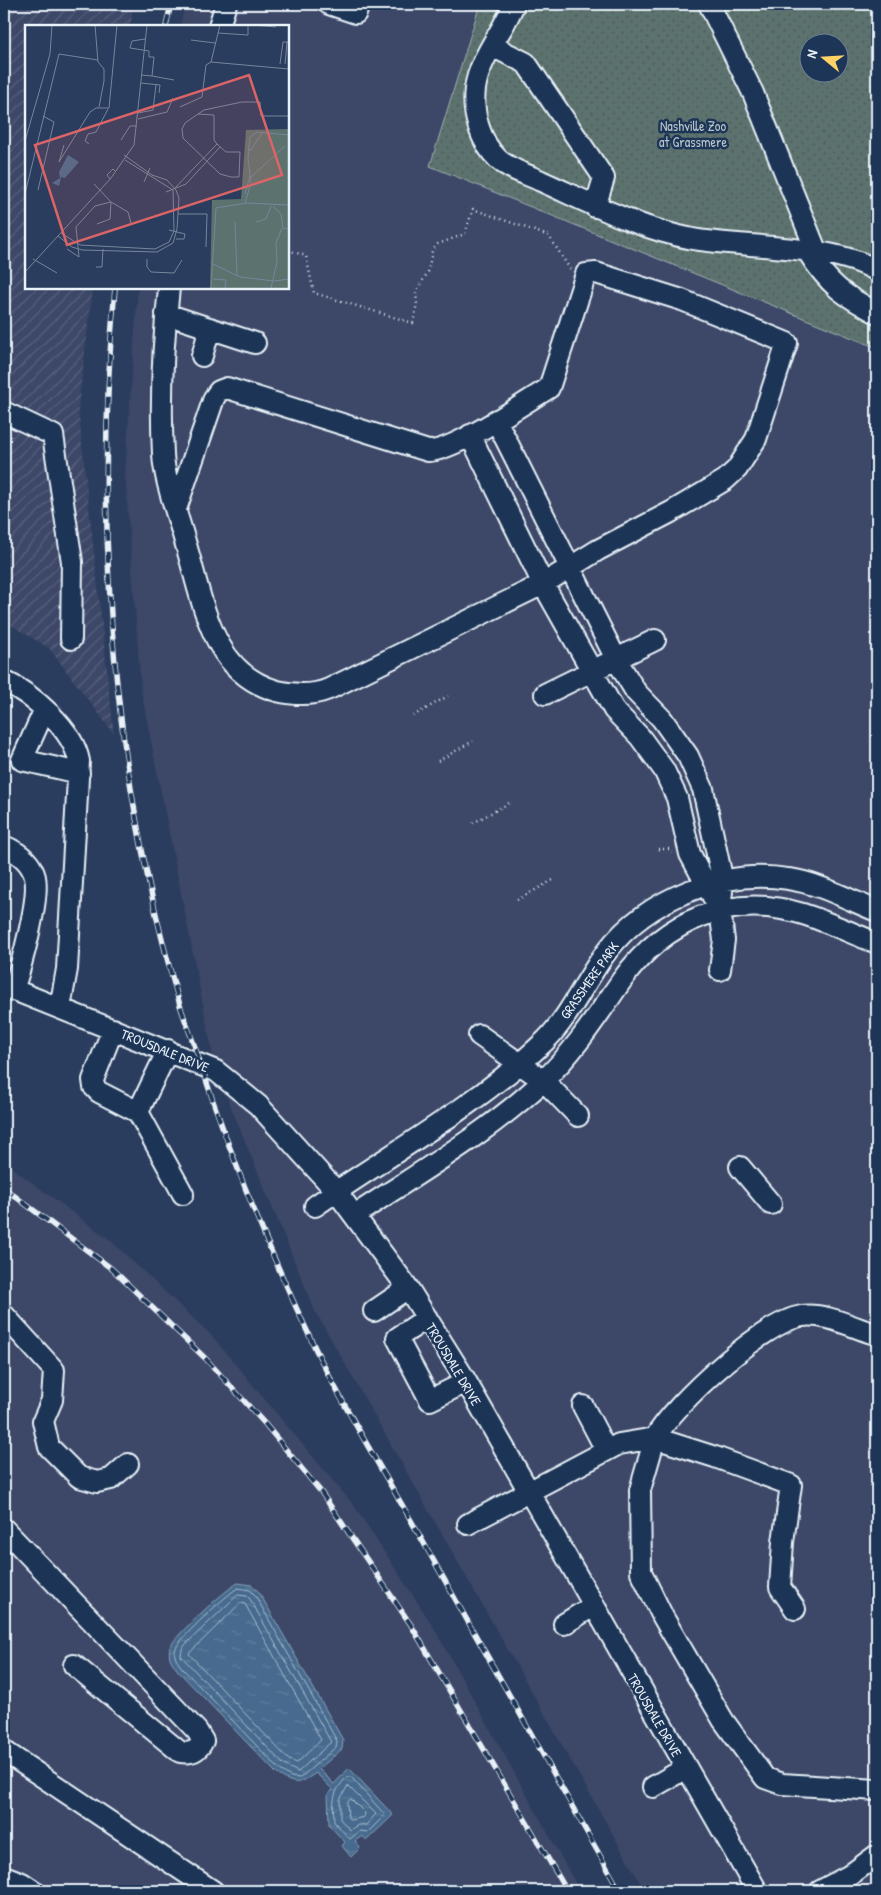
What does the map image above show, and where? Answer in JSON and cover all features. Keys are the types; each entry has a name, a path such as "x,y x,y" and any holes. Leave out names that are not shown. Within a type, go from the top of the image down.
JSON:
{"street":[{"path":"219,25 226,4"},
{"path":"329,4 356,12 359,4"},
{"path":"514,4 480,69 475,88 478,126 486,144 498,159 513,169 595,206 625,218 692,238 844,257 866,264 877,272"},
{"path":"709,4 753,93 822,275 834,286 877,313"},
{"path":"492,46 526,63 604,178 595,206"},
{"path":"169,289 162,385 162,456 176,510 206,613 218,646 236,668 256,683 290,694 329,689 543,584 571,569 598,550 711,490 737,468 756,439 787,343 682,300 596,273 586,274 549,388 496,420 438,451 428,451 227,388 219,391 214,398 176,510"},
{"path":"166,314 255,343"},
{"path":"202,356 210,328"},
{"path":"4,412 53,435 72,562 71,639"},
{"path":"496,420 616,658 636,692 662,719 688,756 703,790 724,940 720,970"},
{"path":"470,434 543,584 614,710 640,737 664,770 676,798 690,854 715,883"},
{"path":"545,694 655,640"},
{"path":"4,681 26,694 44,710 60,726 75,748 79,774 67,969 60,1008"},
{"path":"44,710 22,760 79,774"},
{"path":"4,846 16,850 25,858 35,882 24,956 8,988"},
{"name":"GRASSMERE PARK","path":"314,1206 460,1108 519,1064 546,1040 571,1009 594,969 624,931 678,895 715,883 747,877 787,878 802,881 877,911"},
{"name":"GRASSMERE PARK","path":"355,1215 492,1122 544,1081 577,1047 623,979 643,955 668,932 702,915 743,906 779,909 803,914 877,943"},
{"name":"TROUSDALE DRIVE","path":"8,988 168,1050 216,1071 258,1105 336,1192 408,1288 466,1382 756,1891"},
{"path":"113,1029 93,1080 94,1086 99,1092 138,1112 183,1194"},
{"path":"479,1035 544,1081 578,1116"},
{"path":"138,1112 168,1050"},
{"path":"740,1167 771,1204"},
{"path":"374,1311 408,1288"},
{"path":"4,1315 54,1370 52,1400 43,1421 49,1447 79,1477 97,1482 111,1479 128,1464"},
{"path":"872,1333 816,1316 792,1318 775,1325 754,1338 676,1408 663,1423 655,1438 640,1490 641,1572 663,1616 723,1720 765,1778 790,1785 877,1790"},
{"path":"427,1318 396,1338 430,1400 466,1382"},
{"path":"583,1406 606,1450"},
{"path":"468,1524 606,1450 628,1441 655,1438 716,1457 792,1485 783,1542 780,1587 795,1609"},
{"path":"4,1529 196,1731 203,1740 200,1747 195,1751 180,1752 74,1665"},
{"path":"564,1624 593,1606"},
{"path":"4,1751 213,1891"},
{"path":"654,1787 686,1768"},
{"path":"820,1891 850,1875 877,1855"},
{"path":"4,1876 22,1883 34,1891"}],"path":[{"path":"289,250 306,256 314,292 413,324 417,304 416,292 428,272 432,251 438,244 465,234 474,209 549,236 573,275 584,278"},
{"path":"412,716 448,696"},
{"path":"438,761 473,741"},
{"path":"473,823 509,803"},
{"path":"517,900 553,880"}],"shaded area":[{"path":"4,4 134,4 130,25 25,25 25,289 93,289 78,408 114,734 49,648 4,621"},
{"path":"185,4 480,4 430,166 877,348 877,1891 645,1891 315,1311 216,1071 141,690 125,474 138,289 289,289 289,25 180,25"},
{"path":"4,1162 110,1240 211,1335 355,1507 433,1626 580,1891 4,1891"}],"green space":[{"name":"Nashville Zoo at Grassmere","path":"480,4 877,4 877,348 430,166"}],"water":[{"path":"238,1583 252,1585 259,1592 343,1740 342,1749 319,1769 334,1784 349,1768 393,1815 367,1840 362,1836 355,1841 360,1848 351,1857 342,1846 345,1842 329,1825 328,1794 333,1790 316,1773 300,1782 292,1782 276,1773 179,1672 171,1661 169,1651 174,1641 201,1613"}],"railway":[{"path":"166,25 171,4"},
{"path":"115,289 109,378 106,469 108,559 114,649 124,739 138,829 157,917 180,1005 239,1172 283,1279 316,1350 354,1421 620,1891"},
{"path":"4,1188 112,1269 206,1359 265,1424 321,1492 411,1625 567,1891"}]}
